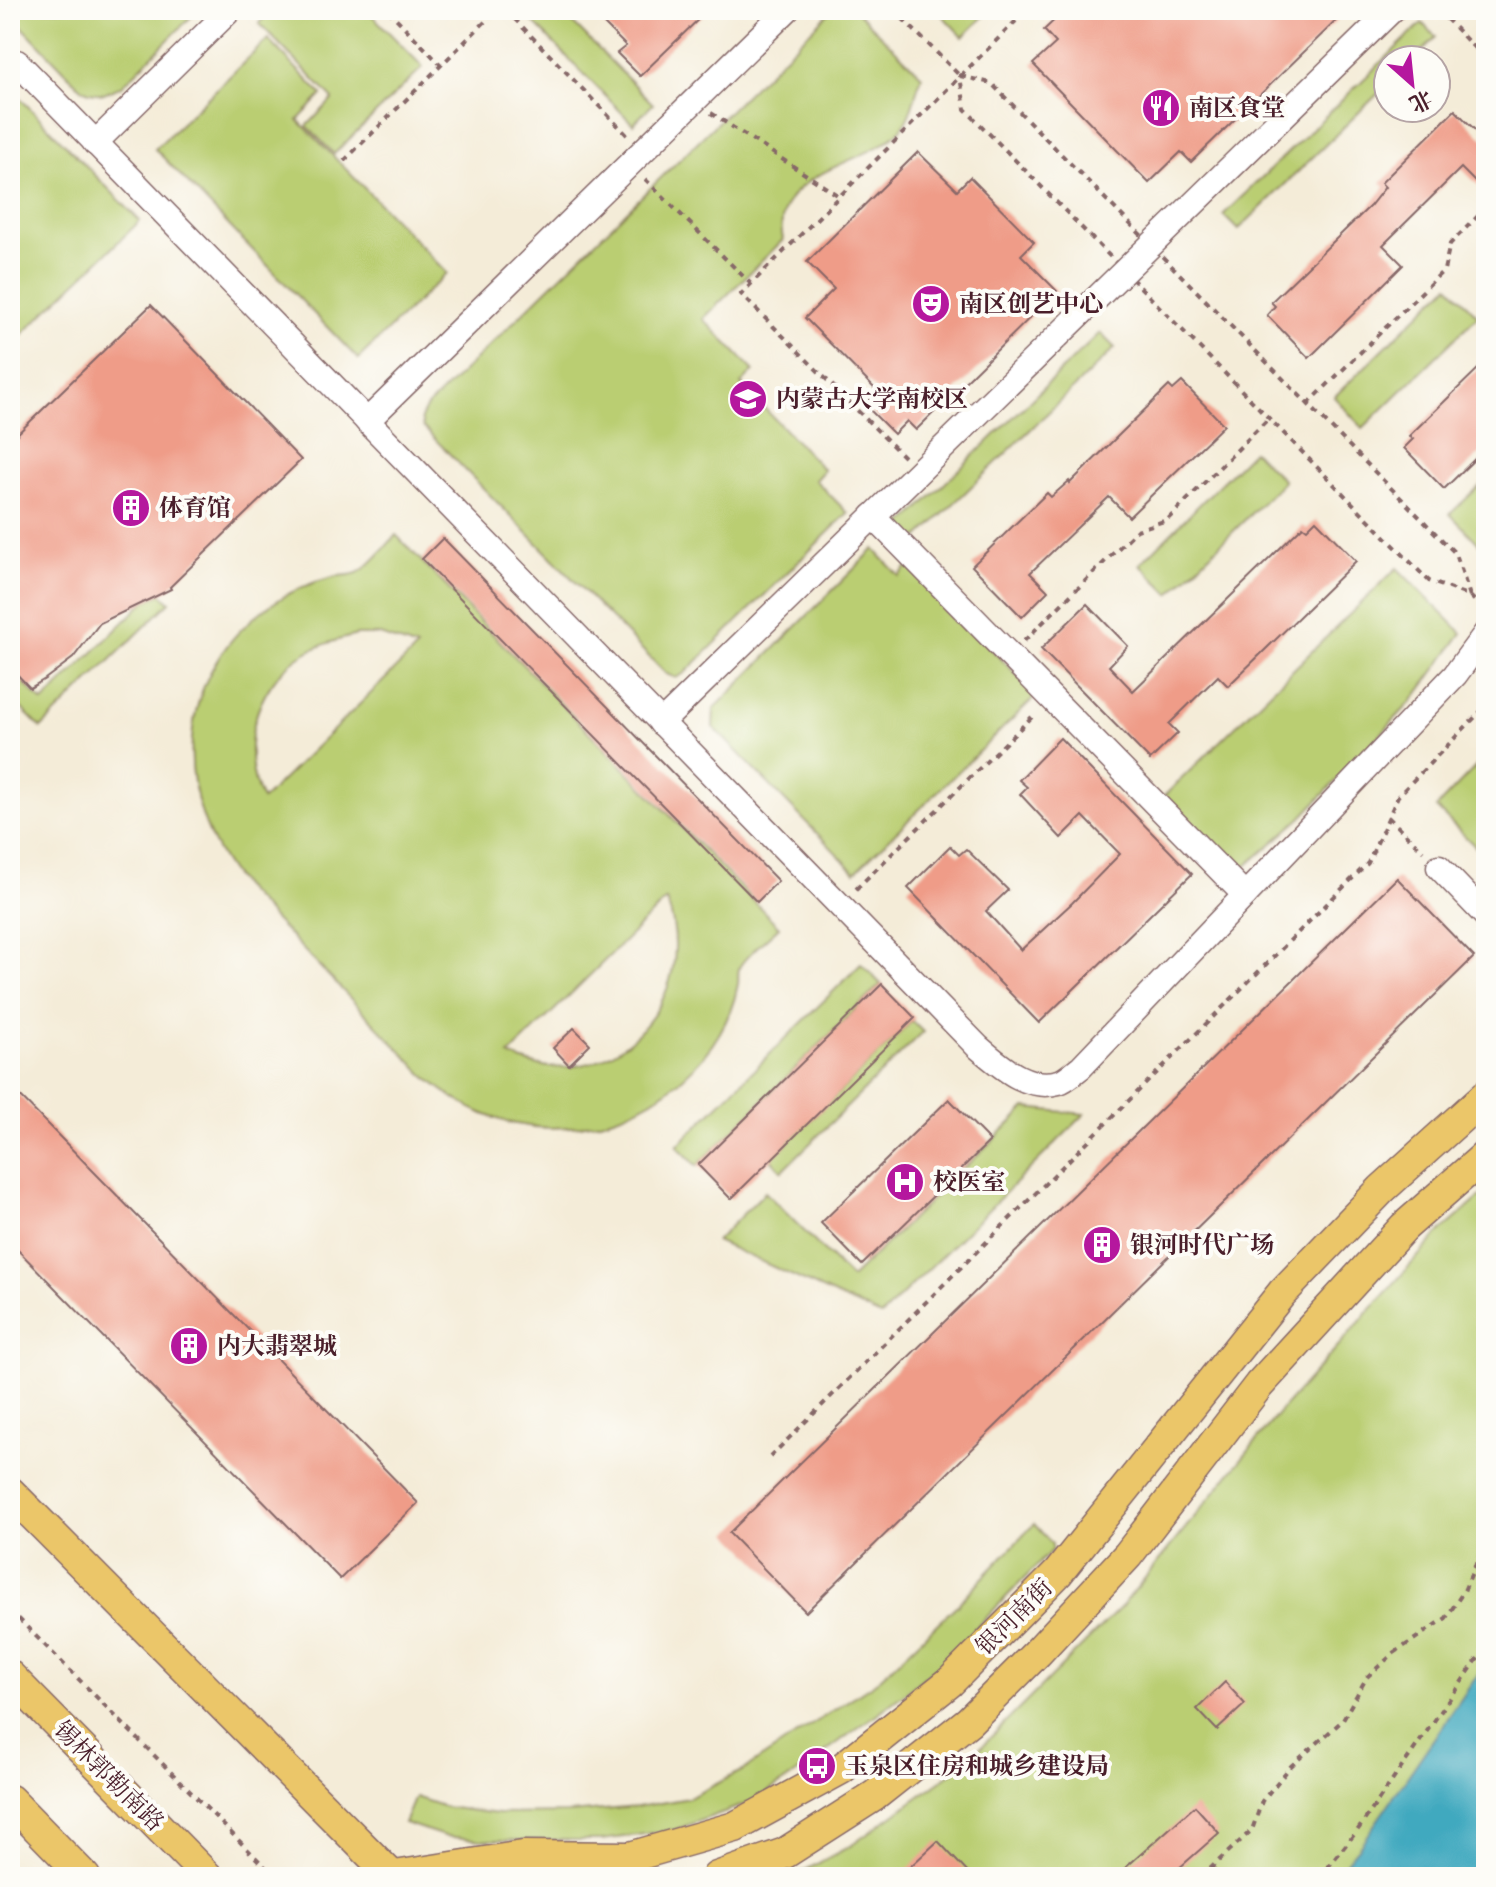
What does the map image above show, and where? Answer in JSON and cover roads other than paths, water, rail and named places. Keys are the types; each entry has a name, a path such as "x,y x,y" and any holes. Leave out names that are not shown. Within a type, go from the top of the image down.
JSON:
{"main road":[{"name":"银河南街","path":"390,1876 523,1856 630,1857 735,1827 841,1769 950,1682 1058,1573 1282,1293 1382,1189 1486,1095"},
{"name":"银河南街","path":"717,1877 785,1853 874,1796 969,1721 1128,1555 1280,1362 1404,1227 1486,1155"},
{"path":"10,1492 390,1876"},
{"name":"锡林郭勒南路","path":"10,1676 208,1877"},
{"path":"10,1800 85,1877"}],"lane":[{"path":"95,143 230,10"},
{"path":"367,421 787,10"},
{"path":"661,723 1392,10"},
{"path":"10,61 17,62 978,1047 1012,1075 1039,1084 1061,1082 1081,1067 1455,675 1486,633"},
{"path":"873,516 1245,895"},
{"path":"1439,867 1486,916"}],"water":[{"path":"1486,1663 1486,1877 1334,1877 1359,1847"}],"place":[{"name":"南区食堂","path":"1161,108"},
{"name":"南区创艺中心","path":"931,304"},
{"name":"内蒙古大学南校区","path":"748,399"},
{"name":"体育馆","path":"131,508"},
{"name":"校医室","path":"905,1182"},
{"name":"银河时代广场","path":"1102,1245"},
{"name":"内大翡翠城","path":"189,1346"},
{"name":"玉泉区住房和城乡建设局","path":"817,1766"}]}
